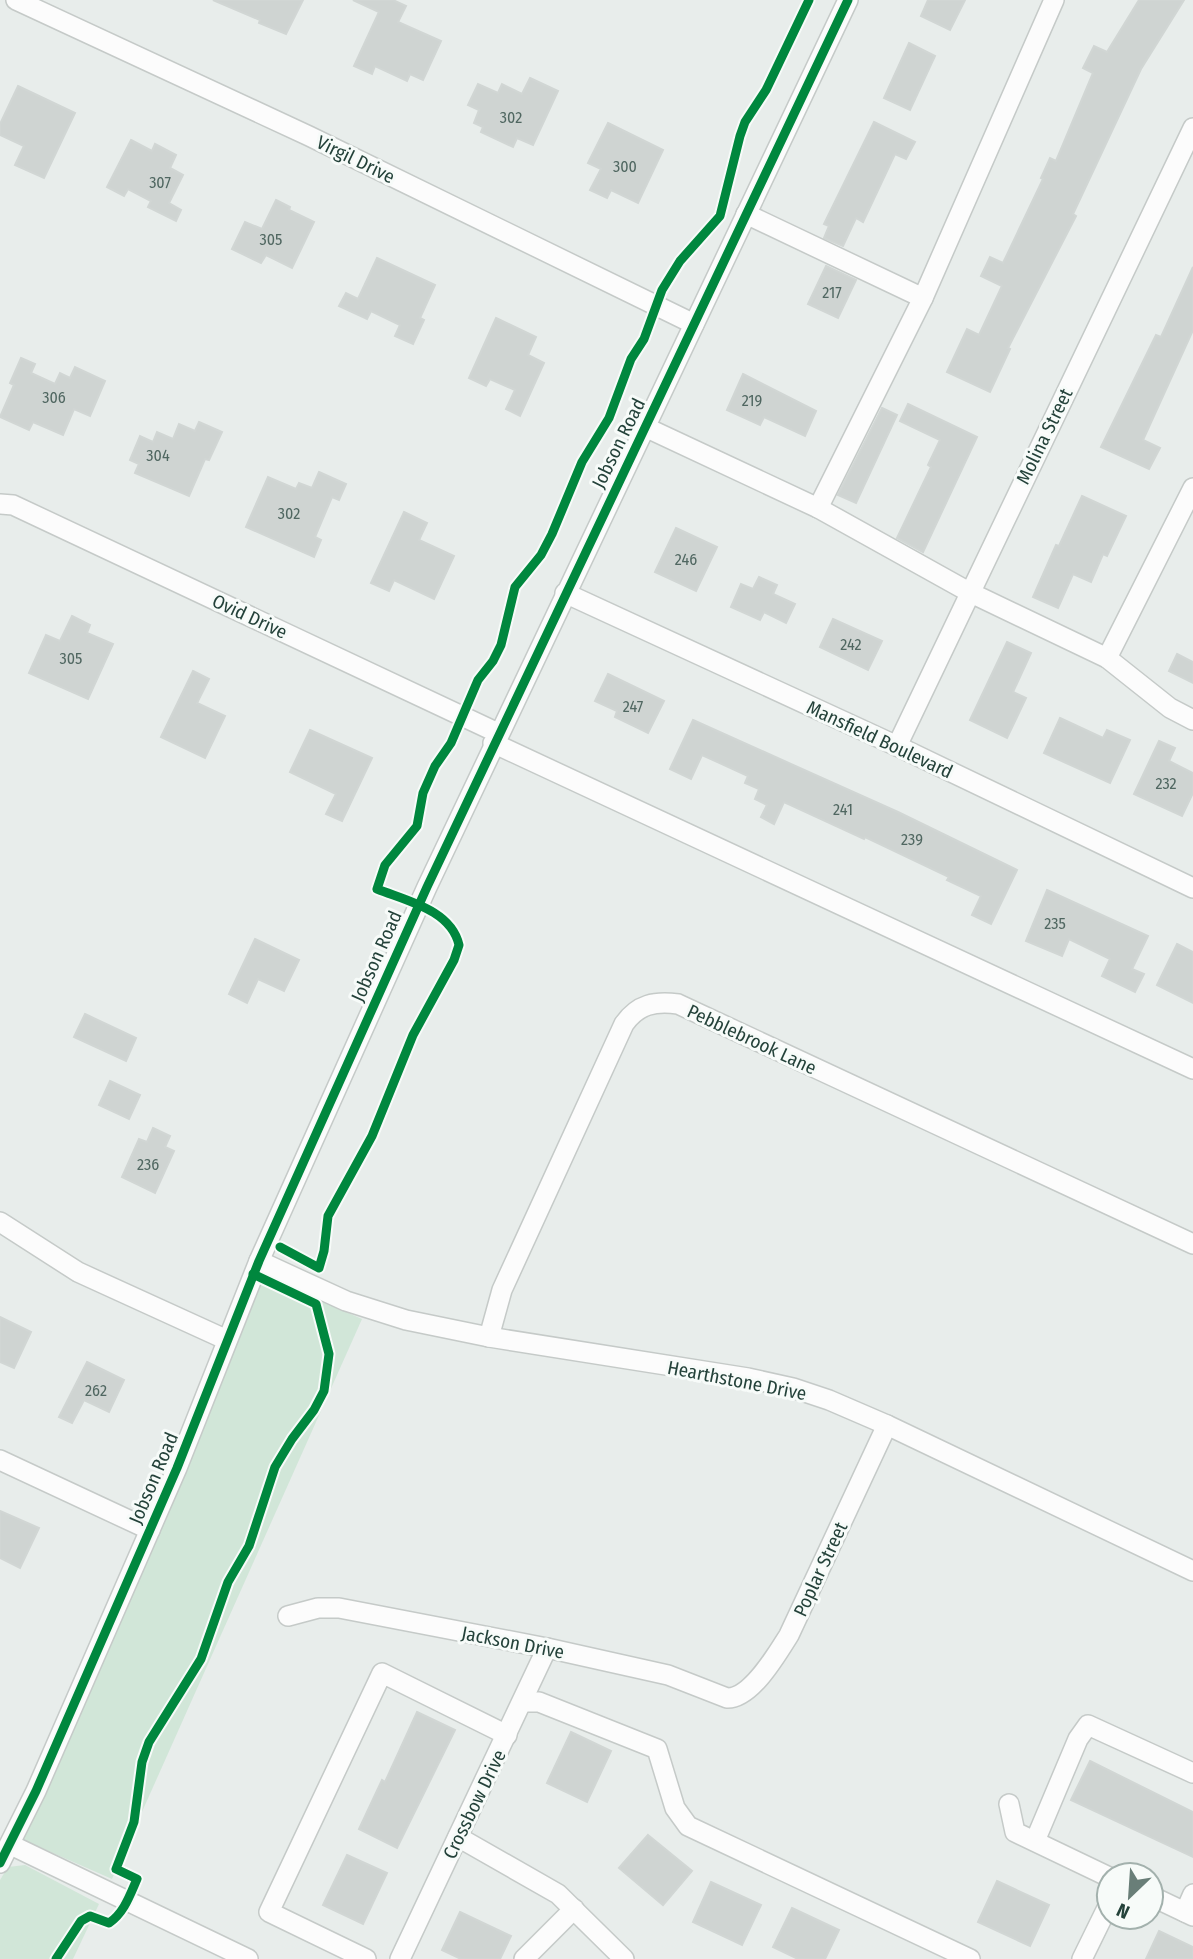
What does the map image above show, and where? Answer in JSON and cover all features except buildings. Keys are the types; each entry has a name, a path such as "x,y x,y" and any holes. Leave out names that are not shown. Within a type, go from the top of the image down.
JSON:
{"street":[{"name":"Virgil Drive","path":"16,0 309,136 694,324"},
{"name":"Jobson Road","path":"0,1863 150,1530 259,1261 496,738 848,0"},
{"path":"818,508 922,298 1054,0"},
{"name":"Molina Street","path":"897,746 1193,128"},
{"path":"746,214 922,298"},
{"path":"645,427 818,508 969,593 1107,658 1170,708 1193,720"},
{"path":"1107,658 1193,488"},
{"name":"Ovid Drive","path":"0,504 13,505 1193,1069"},
{"name":"Mansfield Boulevard","path":"565,593 897,746 1193,888"},
{"name":"Pebblebrook Lane","path":"489,1337 502,1290 624,1024 633,1011 660,1002 678,1004 1193,1244"},
{"path":"0,1222 78,1272 227,1340"},
{"name":"Hearthstone Drive","path":"259,1261 377,1312 489,1337 748,1378 793,1388 887,1425 1193,1571"},
{"name":"Poplar Street","path":"734,1699 753,1684 789,1635 887,1425"},
{"path":"0,1460 150,1530"},
{"name":"Jackson Drive","path":"288,1616 318,1608 338,1608 547,1648 668,1675 734,1699"},
{"name":"Crossbow Drive","path":"400,1959 547,1648"},
{"path":"366,1959 269,1912 382,1672 507,1735"},
{"path":"523,1702 539,1702 657,1749 675,1808 688,1826 938,1952 970,1959"},
{"path":"1035,1841 1079,1739 1088,1725 1193,1773"},
{"path":"1009,1804 1015,1832 1095,1870"},
{"path":"458,1838 558,1894 624,1959"},
{"path":"10,1845 248,1959"},
{"path":"1165,1900 1190,1908"},
{"path":"524,1959 574,1909"},
{"path":"1082,1959 1096,1931"}],"green space":[{"path":"271,1279 362,1319 112,1879 21,1839 259,1283"},
{"path":"25,1865 99,1904 73,1959 0,1959 0,1880 8,1867"}],"cycle path":[{"path":"280,1247 319,1268 328,1216 372,1136 413,1035 454,960 459,945 447,923 437,915 377,889 385,865 417,826 423,793 435,766 451,743 478,680 493,661 501,645 515,587 541,555 552,534 582,462 609,418 631,359 644,339 662,290 680,261 720,216 745,122 766,90 809,0"},
{"path":"0,1863 36,1791 177,1468 259,1261 427,887 848,0"},
{"path":"56,1959 81,1921 90,1916 109,1923 123,1909 129,1897 137,1879 116,1869 134,1822 142,1762 149,1742 201,1659 228,1582 249,1546 275,1467 324,1391 329,1354 316,1304 253,1274"}]}
